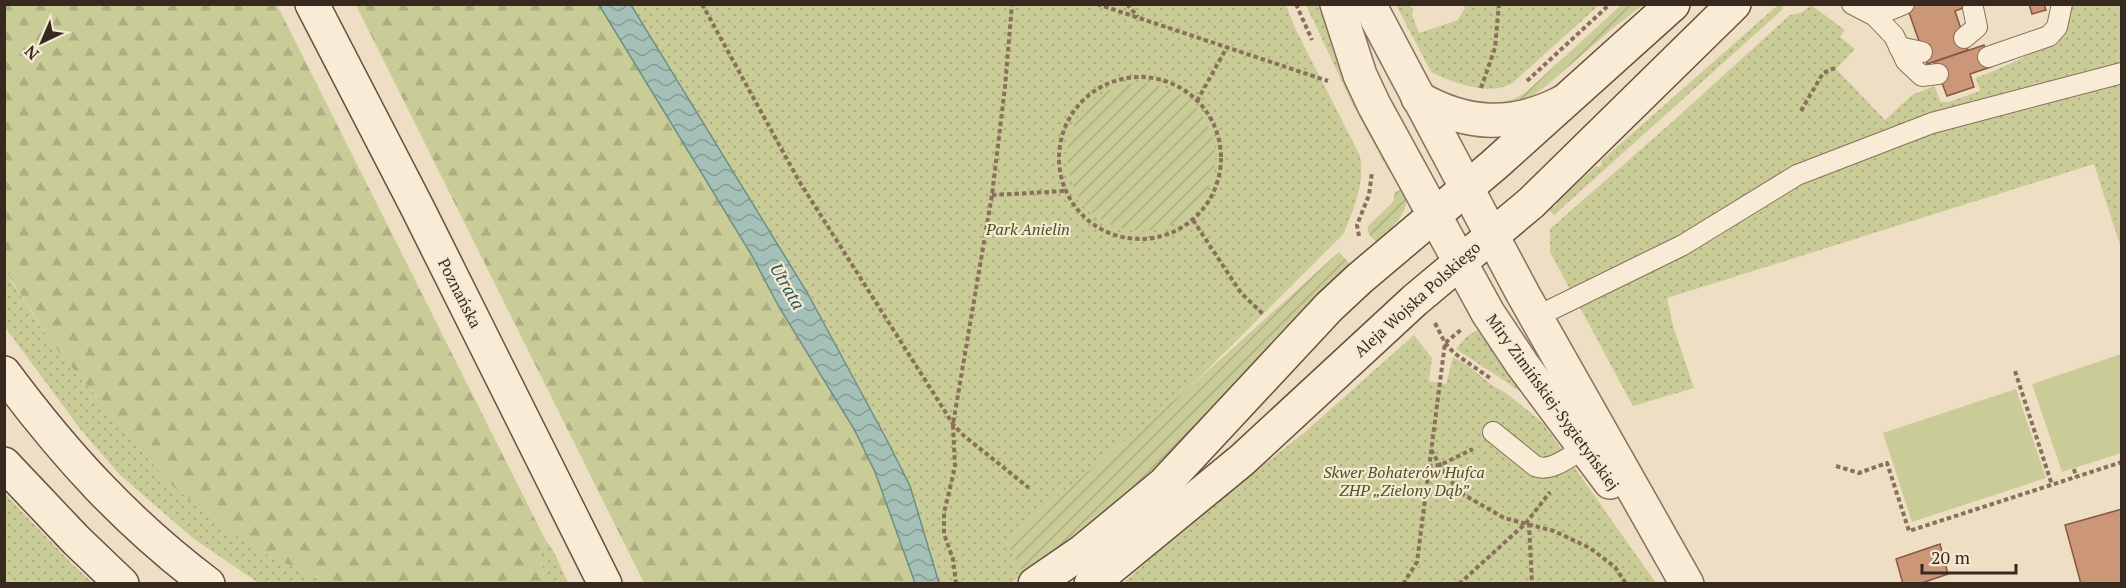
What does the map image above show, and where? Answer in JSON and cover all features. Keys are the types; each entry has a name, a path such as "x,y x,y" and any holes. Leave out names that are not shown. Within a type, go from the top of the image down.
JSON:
{"main road":[{"name":"Poznańska","path":"312,4 417,207 605,584"},
{"name":"Miry Zimińskiej-Sygietyńskiej","path":"1337,4 1360,75 1374,105 1488,313 1516,356 1584,448 1681,573"},
{"name":"Miry Zimińskiej-Sygietyńskiej","path":"1370,4 1536,317 1681,573"},
{"path":"1035,584 1083,551 1164,484 1329,307 1379,260 1466,188 1673,4"},
{"name":"Aleja Wojska Polskiego","path":"1091,584 1242,459 1397,315 1531,203 1734,4"},
{"path":"1418,98 1452,114 1490,121 1529,116 1565,101"},
{"path":"4,373 68,455 107,497 143,531 208,584"},
{"path":"4,464 76,540 122,584"}],"lane":[{"path":"1852,4 1875,16 1897,41 1906,61 1922,76 1938,74"},
{"path":"1875,16 1904,4"},
{"path":"1988,57 2049,36 2056,27 2061,4"},
{"path":"1897,41 1920,44"},
{"path":"1536,317 1683,245 1797,175 1932,123 2121,73"},
{"path":"1486,437 1535,466 1546,469 1584,448"}],"path":[{"path":"702,4 800,181 953,424 963,435 1029,488"},
{"path":"956,584 953,559 944,534 944,513 955,467 953,424 992,195 1012,4"},
{"path":"1097,4 1332,82 1328,72"},
{"path":"1127,4 1138,17"},
{"path":"1296,4 1314,44"},
{"path":"1477,94 1483,86 1495,48 1499,4"},
{"path":"1526,82 1610,4"},
{"path":"1197,101 1227,47"},
{"path":"1801,111 1823,73 1835,68"},
{"path":"1136,77 1157,79 1174,84 1197,101 1206,110 1219,132 1222,158 1218,184 1206,207 1193,220 1177,230 1157,237 1133,238 1107,232 1080,213 1066,191 1060,172 1059,153 1062,134 1076,108 1086,96 1104,85 1136,77"},
{"path":"1362,241 1357,233 1357,225 1369,195 1373,165"},
{"path":"992,195 1066,191"},
{"path":"1193,220 1241,293 1263,314"},
{"path":"1411,584 1404,582 1417,562 1438,384 1445,351 1445,343 1431,318"},
{"path":"2015,370 2052,485"},
{"path":"1428,466 1440,465 1472,451 1486,437"},
{"path":"1431,449 1461,493 1504,518 1554,531 1590,548 1615,567 1626,584"},
{"path":"1836,466 1859,473 1887,463 1902,500 1909,531 2121,462"},
{"path":"1460,584 1528,523 1565,473 1555,465"},
{"path":"2074,469 2076,477"},
{"path":"1528,523 1532,584"}],"green space":[{"path":"4,5 277,5 546,541 540,554 545,583 331,583 271,557 232,533 170,484 54,346 5,270"},
{"path":"356,5 599,5 751,254 779,307 854,429 875,472 915,583 644,583"},
{"name":"Park Anielin","path":"631,5 1286,5 1294,26 1360,156 1361,176 1358,196 1344,233 1190,387 1005,540 1024,575 1010,583 939,583 910,486 808,294"},
{"path":"1306,5 1322,5 1394,172 1388,170 1351,101"},
{"path":"1396,5 1409,5 1413,9 1412,15 1419,33 1458,20 1465,8 1464,5 1599,5 1515,81 1506,86 1485,89 1461,84 1431,72"},
{"path":"1621,5 1643,5 1532,96 1503,107 1482,103 1505,101 1525,93"},
{"path":"1778,5 1783,5 1782,10 1554,215 1548,209 1552,205 1554,207 1557,205 1557,201 1596,166 1602,165 1601,161"},
{"path":"1811,5 1845,30 1840,37 1855,49 1836,69 1885,120 1912,95 1934,86 1941,102 1949,102 1980,91 1976,78 2032,53 2060,35 2068,20 2070,5 2121,5 2121,248 2094,164 1667,298 1673,326 1694,388 1633,406 1550,252 1550,229 1790,15 1801,13"},
{"path":"1141,83 1169,88 1194,104 1210,129 1215,157 1210,185 1194,210 1169,226 1141,231 1113,226 1088,210 1072,185 1067,157 1072,129 1088,104 1113,88"},
{"path":"1405,188 1407,197 1404,212 1376,242 1368,232 1369,225 1393,202 1395,192"},
{"path":"1339,252 1349,263 1348,269 1294,320 1169,457 1070,542 1024,575 1005,540 1190,387"},
{"path":"4,270 54,346 170,484 232,533 271,557 331,583 259,583 194,539 120,475 81,430 5,327"},
{"path":"1486,325 1529,397 1456,349 1466,337"},
{"name":"Skwer Bohaterów Hufca ZHP „Zielony Dąb”","path":"1414,335 1432,358 1429,381 1446,384 1453,357 1506,393 1543,423 1656,583 1122,584 1191,523 1305,432"},
{"path":"2121,354 2121,453 2062,472 2032,384"},
{"path":"2016,389 2046,478 1912,522 1883,433"},
{"path":"5,494 74,566 93,583 5,583"},
{"path":"546,541 552,548 568,583 545,583 540,554"}],"water":[{"name":"Utrata","path":"599,5 631,5 808,294 910,486 939,583 915,583 875,472 854,429 779,307 751,254"}],"building":[{"path":"1906,4 1974,4 1955,11 1968,50 1927,64"},
{"path":"2029,4 2044,4 2046,10 2032,14"},
{"path":"1984,45 1991,67 1970,74 1974,87 1947,96 1934,62"},
{"path":"2122,509 2122,584 2081,584 2065,525"},
{"path":"1940,544 1948,574 1919,584 1903,584 1896,559"}]}
